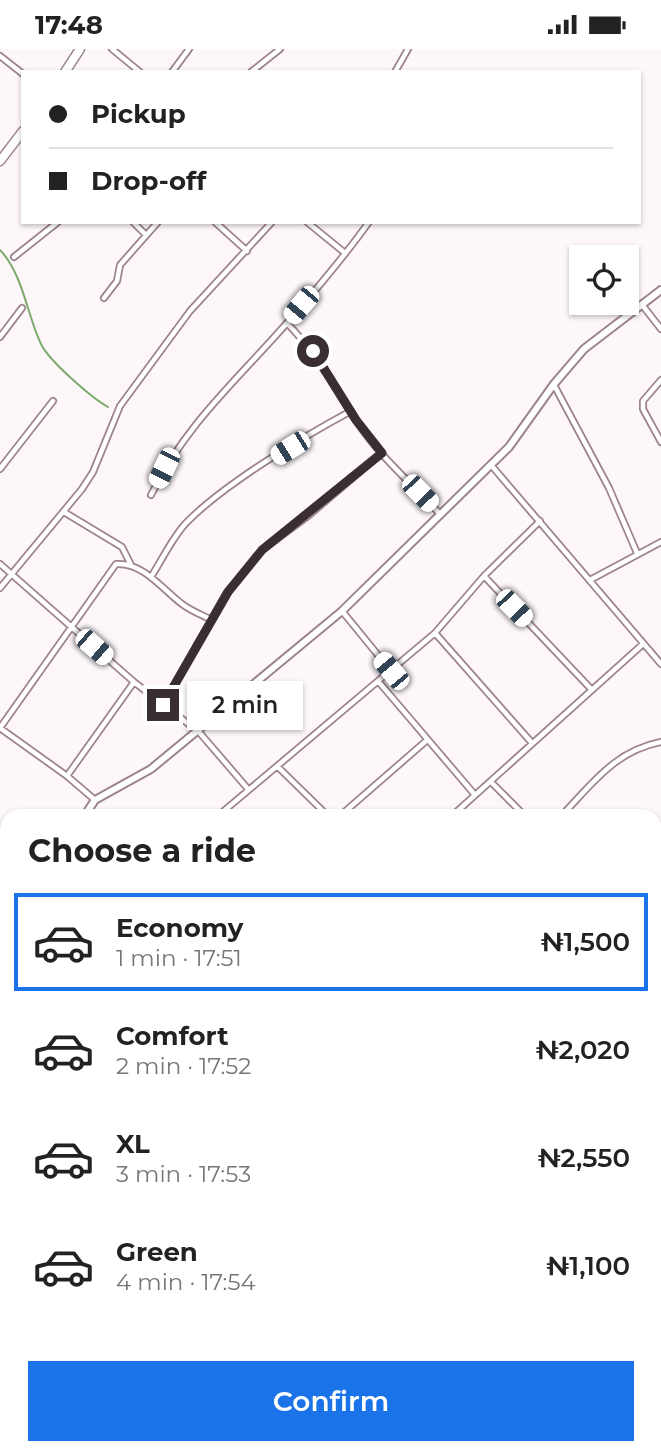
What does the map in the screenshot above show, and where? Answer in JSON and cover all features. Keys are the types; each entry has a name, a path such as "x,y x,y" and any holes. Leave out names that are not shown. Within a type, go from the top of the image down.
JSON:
{"highway":[{"path":"66,70 80,49"},
{"path":"0,161 21,134"}],"street":[{"path":"111,49 137,70"},
{"path":"173,70 189,49"},
{"path":"254,70 280,49"},
{"path":"396,70 408,49"},
{"path":"0,56 21,72"},
{"path":"14,257 55,224"},
{"path":"135,224 146,235"},
{"path":"104,298 117,282 120,265 156,224"},
{"path":"217,224 247,251"},
{"path":"0,588 64,512 93,472 120,406 190,311 270,224"},
{"path":"309,224 345,253"},
{"path":"150,495 177,446 197,420 287,323 367,224"},
{"path":"89,809 95,800 151,769 199,732 341,611 509,447 554,384 593,340 643,306 661,290"},
{"path":"643,306 661,329"},
{"path":"0,337 22,308"},
{"path":"287,323 313,351 351,411 382,453 439,513"},
{"path":"661,380 643,401 643,409 661,442"},
{"path":"554,384 609,488 637,553"},
{"path":"0,469 53,401"},
{"path":"151,577 182,528 208,504 274,457 351,411"},
{"path":"163,705 228,592 262,550 382,453"},
{"path":"491,465 661,664"},
{"path":"64,512 121,547 132,566"},
{"path":"226,809 435,633 484,576 540,521"},
{"path":"590,580 661,542"},
{"path":"0,564 134,682 199,732 248,789"},
{"path":"95,800 67,776 0,728 73,629 114,565 132,566 151,577 183,605 212,620"},
{"path":"484,576 592,690"},
{"path":"341,611 391,671"},
{"path":"435,633 533,743"},
{"path":"460,809 492,783 643,644"},
{"path":"379,681 426,741 475,795"},
{"path":"67,776 134,682"},
{"path":"348,809 426,741"},
{"path":"568,809 614,761 641,746 661,742"},
{"path":"278,767 321,809"},
{"path":"492,783 518,809"}],"waterway":[{"path":"0,250 14,271 41,344 72,379 108,407"}],"route":[{"path":"163,705 228,592 262,550 308,516 382,453 356,420 313,351"}]}
